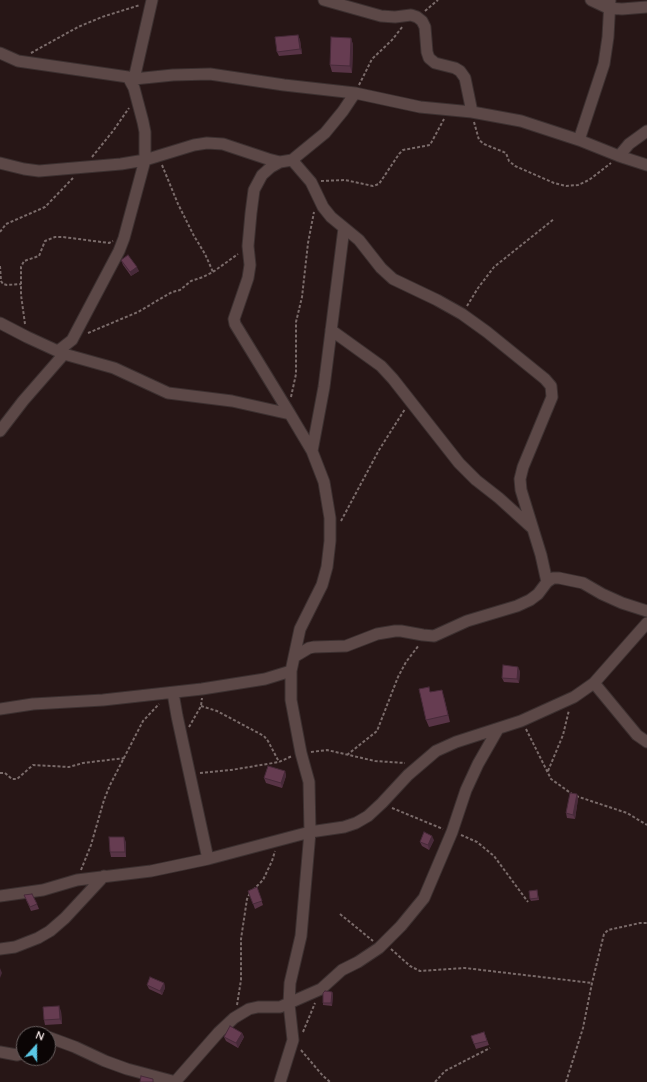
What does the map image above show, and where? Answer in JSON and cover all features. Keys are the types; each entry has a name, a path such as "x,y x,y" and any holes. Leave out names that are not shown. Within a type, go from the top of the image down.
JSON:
{"street":[{"path":"0,431 72,340 119,251 127,228 145,160 146,132 131,78 152,0"},
{"path":"324,0 380,16 414,16 422,21 425,27 426,52 429,58 436,63 455,68 460,71 464,78 472,112"},
{"path":"591,0 622,9 647,7"},
{"path":"579,140 604,64 608,37 609,4"},
{"path":"0,53 18,61 131,78 210,74 284,85 355,93 420,107 472,112 521,121 647,165"},
{"path":"280,1082 292,1040 289,1004 290,983 300,936 310,832 308,782 291,700 291,671 300,629 322,585 327,567 330,541 330,518 324,482 312,451 235,324 234,319 248,278 250,265 248,246 254,190 262,175 270,167 280,162 292,160 325,133 355,93"},
{"path":"619,156 632,141 647,131"},
{"path":"0,163 39,171 121,164 158,157 194,145 208,143 223,144 280,162"},
{"path":"292,160 311,182 323,207 331,217 359,240 381,268 393,279 438,300 462,314 487,332 545,379 551,386 552,397 523,467 520,479 521,490 530,515 531,527 541,555 547,582"},
{"path":"312,451 324,387 344,228"},
{"path":"0,323 61,352 114,368 168,393 232,401 289,412"},
{"path":"331,330 381,366 459,463 476,480 531,527"},
{"path":"294,657 308,648 346,646 377,634 395,631 434,636 467,621 517,606 530,600 538,594 547,582 553,578 584,584 622,603 647,611"},
{"path":"0,896 43,890 77,880 151,871 208,859 277,842 310,832 344,827 356,823 368,816 408,775 436,751 456,742 521,721 574,697 594,683 647,623"},
{"path":"0,709 33,704 103,700 172,693 265,679 291,671"},
{"path":"594,683 637,735 647,742"},
{"path":"172,693 208,859"},
{"path":"56,1040 75,1046 127,1069 175,1082 219,1032 234,1018 249,1009 258,1007 276,1008 289,1004 321,989 342,970 358,962 382,946 402,926 424,898 452,832 459,807 472,777 498,729"},
{"path":"0,949 15,947 38,938 50,930 65,918 104,876"},
{"path":"0,1052 16,1055"}],"path":[{"path":"18,61 54,39 78,27 152,0"},
{"path":"355,93 372,59 414,16 438,0"},
{"path":"0,232 6,224 45,207 84,167 113,131 137,96"},
{"path":"311,182 345,180 374,186 379,184 403,150 430,145 449,109"},
{"path":"472,112 479,140 484,144 506,153 509,161 515,166 554,183 566,186 578,185 589,180 619,156"},
{"path":"158,157 178,204 213,272"},
{"path":"289,412 296,374 296,322 302,297 308,243 316,208"},
{"path":"462,314 478,288 494,267 554,219"},
{"path":"27,337 21,284 22,263 39,256 44,243 49,239 63,237 109,243 127,228"},
{"path":"72,340 138,312 172,292 180,290 191,281 213,272 248,246"},
{"path":"0,266 1,281 4,284 7,286 21,284"},
{"path":"341,521 379,450 410,401"},
{"path":"347,755 377,731 398,677 406,662 416,648 429,636"},
{"path":"180,733 188,729 201,706 202,689"},
{"path":"77,880 91,845 104,800 142,721 172,693"},
{"path":"547,772 562,735 574,697"},
{"path":"201,706 217,711 264,736 279,762"},
{"path":"521,721 551,779 573,794 627,813 646,824"},
{"path":"189,774 231,770 279,762 301,753 327,750 375,761 399,763 412,762"},
{"path":"0,773 5,773 12,779 16,779 33,765 69,767 97,761 125,758"},
{"path":"382,803 425,822 477,842 494,856 528,902"},
{"path":"234,1018 241,980 240,953 247,899 249,894 263,880 272,861 277,842"},
{"path":"340,914 365,934 410,966 420,971 465,968 592,983"},
{"path":"566,1082 583,1028 604,934 608,930 640,923 647,923"},
{"path":"302,1034 321,989"},
{"path":"292,1040 330,1082"},
{"path":"435,1082 444,1071 490,1048"}],"building":[{"path":"298,35 300,49 277,52 275,37"},
{"path":"331,37 351,38 350,66 330,65"},
{"path":"128,255 137,267 130,272 121,260"},
{"path":"503,665 518,667 517,679 502,678"},
{"path":"429,687 430,692 442,690 448,715 426,720 419,689"},
{"path":"268,766 285,771 281,783 264,778"},
{"path":"570,793 577,794 573,815 566,813"},
{"path":"424,832 432,836 428,845 420,842"},
{"path":"109,837 124,837 125,852 110,852"},
{"path":"257,887 262,901 253,904 248,891"},
{"path":"537,890 538,898 530,899 529,891"},
{"path":"32,894 37,904 30,907 24,895"},
{"path":"150,977 164,983 160,991 147,985"},
{"path":"325,991 332,992 331,1003 323,1003 323,993"},
{"path":"59,1006 60,1019 44,1020 43,1007"},
{"path":"230,1026 242,1033 236,1043 224,1037"},
{"path":"484,1032 487,1041 474,1044 471,1036"},
{"path":"141,1076 153,1079 153,1082 140,1082"}]}
